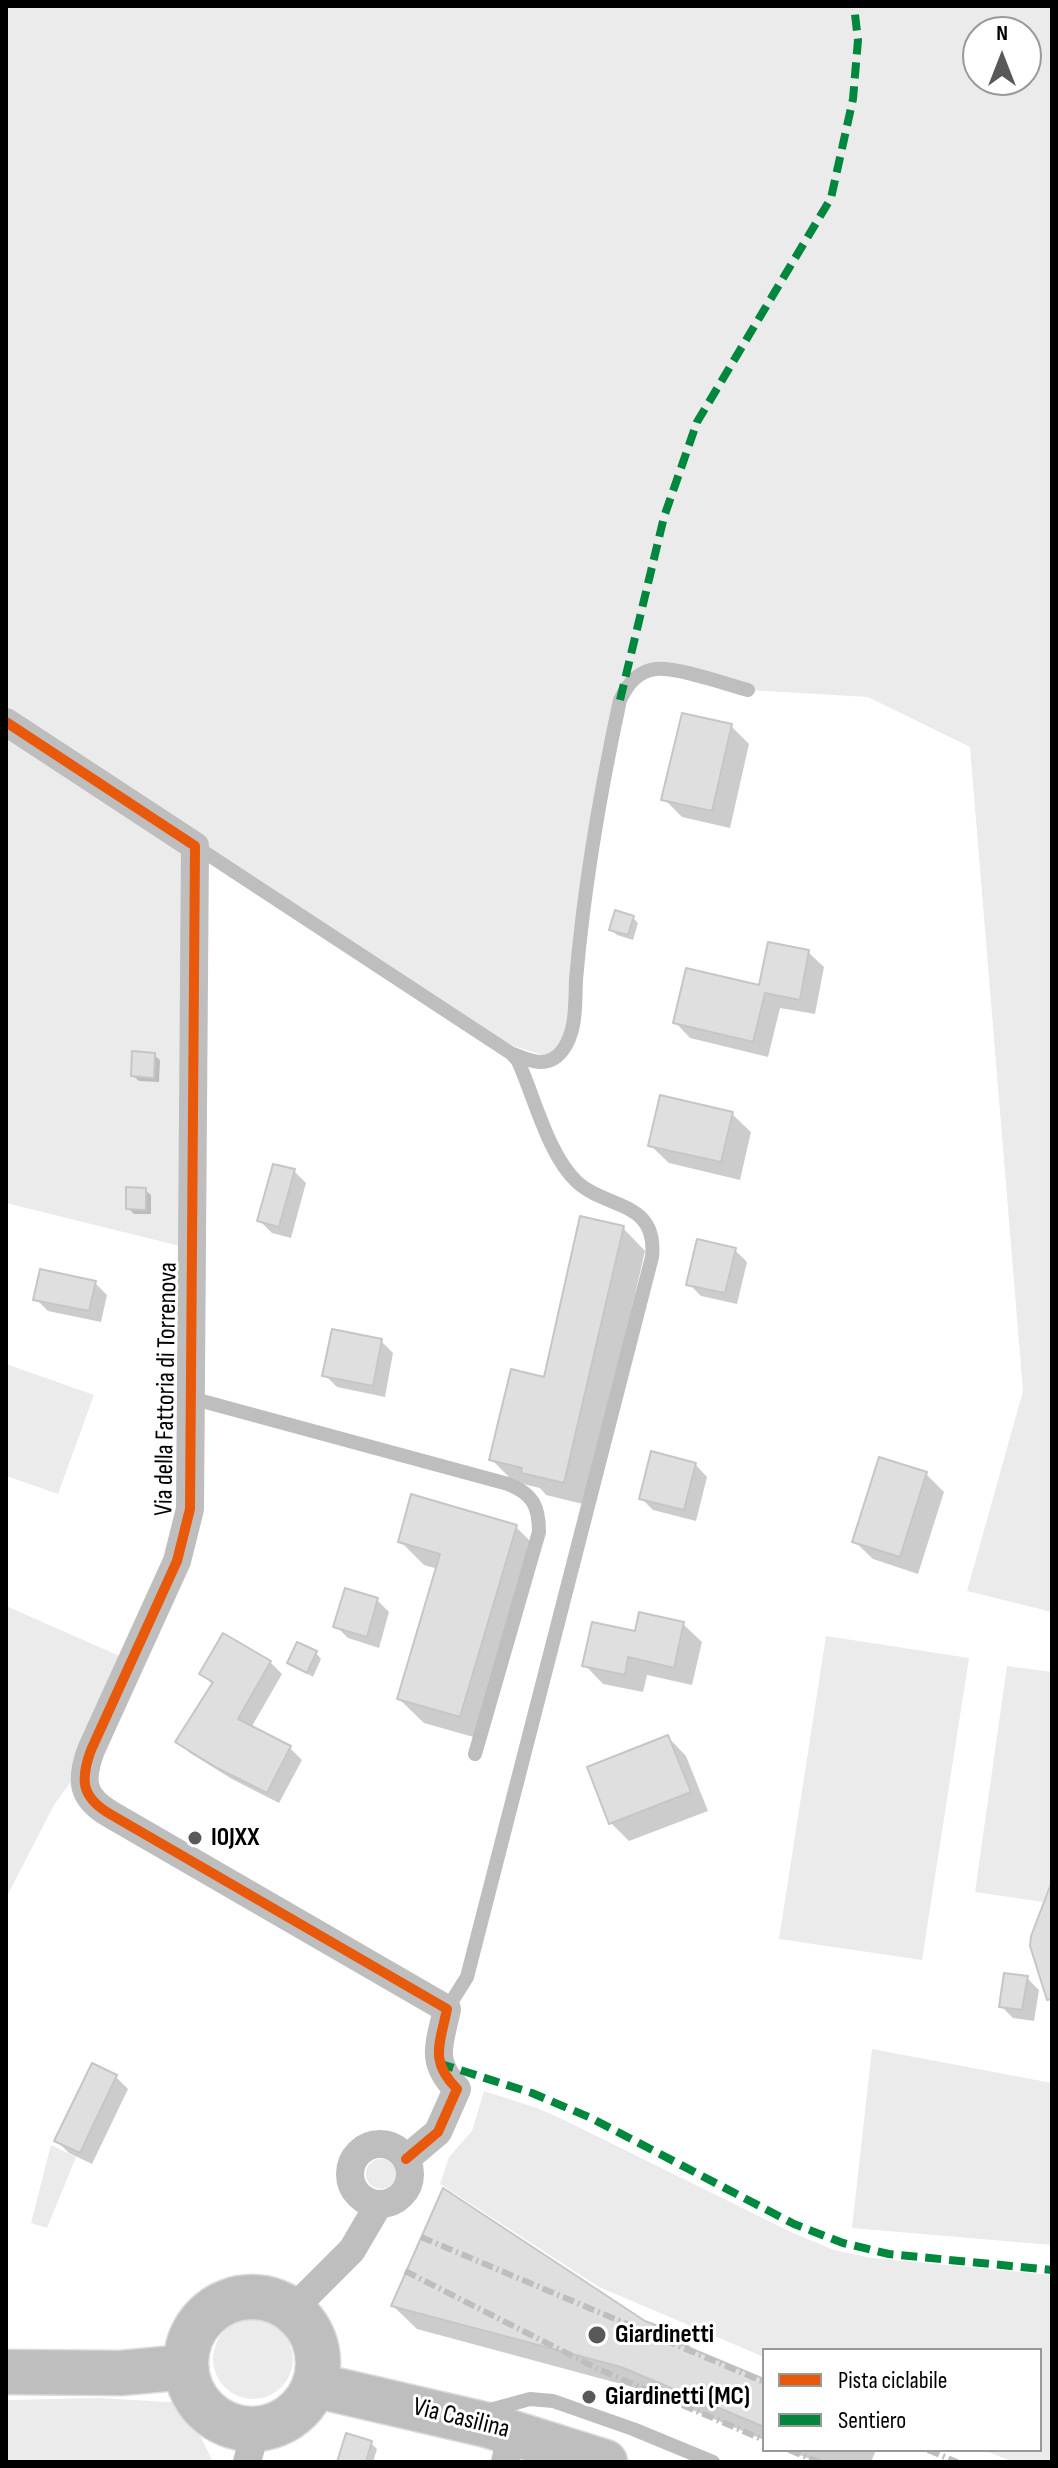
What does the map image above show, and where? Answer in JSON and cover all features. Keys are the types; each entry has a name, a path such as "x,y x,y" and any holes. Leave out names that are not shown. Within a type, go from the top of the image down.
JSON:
{"main road":[{"path":"239,2298 265,2298 292,2310 307,2325 316,2346 314,2385 299,2409 273,2425 251,2445 236,2427 207,2411 194,2394 186,2367 188,2347 198,2324 225,2302 239,2298"},
{"path":"6,2372 121,2373 186,2367"},
{"name":"Via Casilina","path":"314,2385 461,2418 508,2447 605,2462"}],"street":[{"path":"6,722 195,846"},
{"name":"Via della Fattoria di Torrenova","path":"195,846 190,1509 177,1561 91,1750 85,1766 85,1789 95,1804 110,1814 447,2009"},
{"path":"406,2159 438,2132 457,2089 438,2063 447,2009"},
{"path":"384,2144 400,2150 411,2175 409,2185 397,2199 379,2204 364,2200 354,2190 350,2169 356,2156 367,2146 384,2144"},
{"path":"292,2310 352,2250 379,2204"}],"lane":[{"path":"195,846 512,1054 545,1062 555,1059 565,1048 572,1031 592,841 620,700 627,685 639,675 656,669 748,690"},
{"path":"447,2009 467,1977 653,1247 652,1235 637,1213 585,1188 571,1176 552,1145 518,1061 512,1054"},
{"path":"191,1398 508,1484 530,1496 537,1506 539,1532 475,1754"},
{"path":"461,2418 523,2401 546,2400 633,2429 713,2462"}],"shaded area":[{"path":"6,6 1052,6 1052,1612 967,1591 1023,1391 970,747 868,697 748,690 656,669 627,685 580,936 572,1031 555,1059 488,1038 195,846 192,1249 6,1203"},
{"path":"6,1364 94,1395 58,1494 6,1476"},
{"path":"6,1606 131,1661 88,1758 54,1805 6,1898"},
{"path":"826,1636 969,1658 922,1960 779,1939"},
{"path":"1007,1666 1052,1672 1050,1903 975,1892"},
{"path":"872,2049 1052,2083 1052,2245 852,2228"},
{"path":"484,2091 562,2119 793,2233 834,2250 871,2258 1052,2275 1052,2462 1013,2462 989,2452 1042,2452 1042,2348 762,2348 762,2356 599,2287 440,2184 449,2157 472,2131"},
{"path":"51,2145 76,2157 47,2228 31,2223"},
{"path":"381,2159 392,2163 396,2174 392,2185 381,2189 370,2185 366,2174 370,2163"},
{"path":"245,2319 261,2319 282,2330 293,2351 293,2367 282,2388 261,2399 245,2399 231,2393 219,2381 213,2367 213,2351 219,2337 231,2325"},
{"path":"100,2398 184,2403 213,2462 6,2462 6,2400"}],"building":[{"path":"682,713 732,724 712,811 661,800"},
{"path":"615,910 634,916 628,935 609,930"},
{"path":"768,942 809,950 800,1000 765,993 753,1042 673,1023 686,968 759,985"},
{"path":"132,1051 155,1053 154,1078 131,1076"},
{"path":"660,1095 733,1112 721,1162 648,1146"},
{"path":"273,1164 295,1169 279,1227 257,1221"},
{"path":"126,1187 146,1188 146,1210 126,1209"},
{"path":"580,1216 624,1226 564,1483 521,1473 522,1468 489,1460 511,1369 544,1377"},
{"path":"697,1239 736,1248 725,1293 686,1285"},
{"path":"40,1269 96,1281 89,1311 33,1300"},
{"path":"332,1329 382,1339 373,1386 322,1376"},
{"path":"651,1451 696,1463 684,1510 639,1499"},
{"path":"879,1457 927,1472 900,1557 852,1542"},
{"path":"411,1494 517,1525 460,1717 397,1699 440,1554 398,1542"},
{"path":"345,1588 378,1598 367,1637 333,1627"},
{"path":"639,1612 684,1622 674,1668 628,1657 625,1675 582,1666 592,1622 635,1631"},
{"path":"223,1633 271,1661 238,1719 291,1746 267,1793 175,1742 213,1682 199,1674"},
{"path":"297,1642 317,1651 307,1673 287,1663"},
{"path":"668,1735 691,1792 609,1824 587,1767"},
{"path":"1051,1884 1052,1999 1047,2000 1030,1946"},
{"path":"1004,1973 1028,1976 1022,2010 999,2007"},
{"path":"92,2063 117,2075 80,2153 54,2141"},
{"name":"Giardinetti","path":"443,2188 645,2321 682,2335 678,2343 762,2378 762,2426 621,2367 391,2306"},
{"path":"346,2433 372,2441 366,2462 337,2462"}],"railway":[{"path":"421,2237 762,2381"},
{"path":"405,2271 596,2368 762,2439"},
{"path":"794,2452 819,2462"},
{"path":"933,2452 957,2462"}],"marked path":[{"path":"620,700 664,517 697,422 831,198 853,99 858,40 854,6"},
{"path":"438,2063 532,2093 591,2118 794,2224 843,2243 889,2254 1052,2270"}],"cycle path":[{"path":"6,722 195,846 190,1509 177,1561 91,1750 85,1770 86,1787 100,1808 447,2009 440,2042 440,2061 448,2079 457,2089 438,2132 406,2159"}],"place":[{"name":"I0JXX","path":"195,1838"},
{"name":"Giardinetti","path":"597,2335"},
{"name":"Giardinetti (MC)","path":"589,2397"}]}
